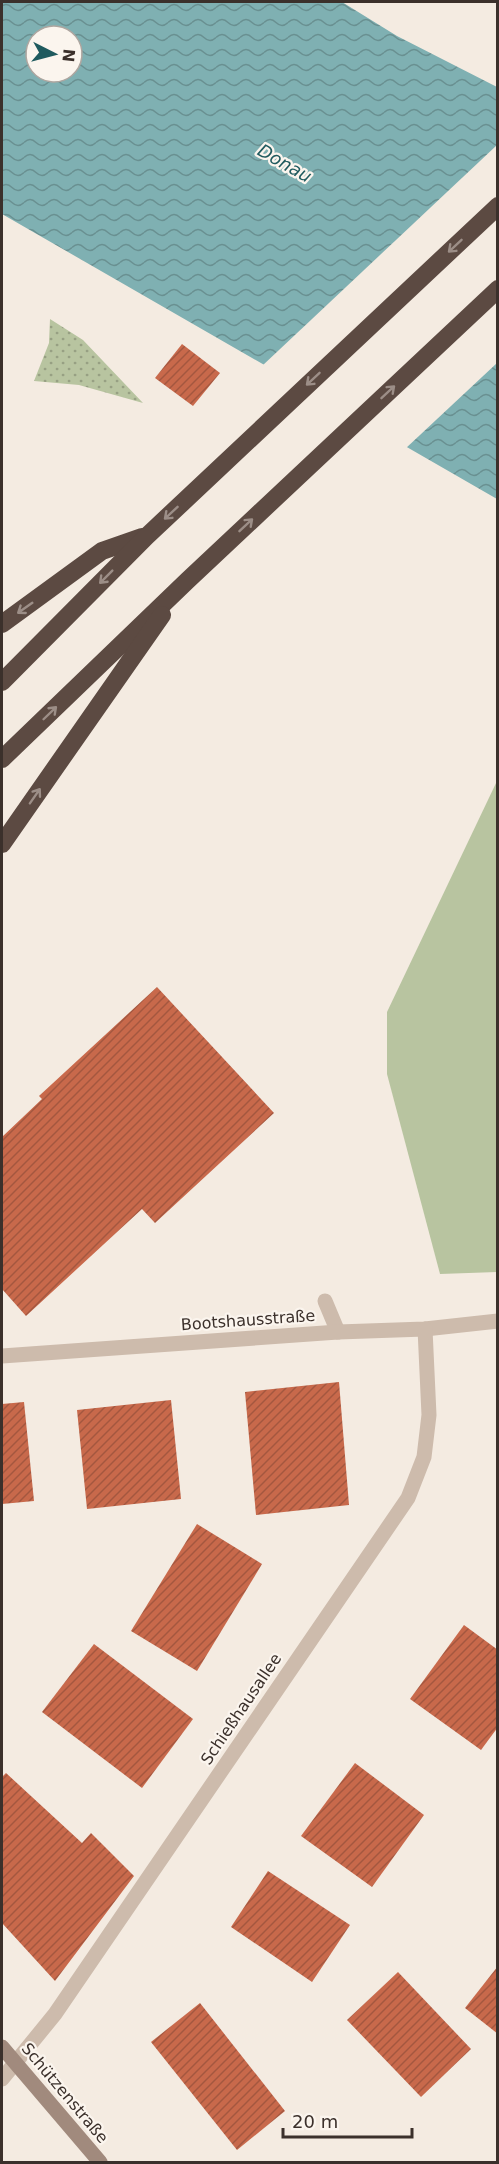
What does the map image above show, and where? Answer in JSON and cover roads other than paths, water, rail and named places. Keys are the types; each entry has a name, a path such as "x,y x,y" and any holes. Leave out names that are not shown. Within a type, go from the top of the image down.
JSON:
{"highway":[{"path":"2,682 147,536 498,206"},
{"path":"4,756 498,289"},
{"path":"2,624 102,551 147,536"},
{"path":"2,844 188,580"}],"street":[{"path":"325,1301 338,1332"},
{"name":"Bootshausstraße","path":"2,1356 338,1332 425,1329 498,1321"},
{"name":"Schießhausallee","path":"2,2079 55,2014 408,1498 424,1457 427,1436 429,1415 425,1329"},
{"name":"Schützenstraße","path":"2,2047 100,2163"}],"water":[{"name":"Donau","path":"2,2 342,2 397,36 497,87 497,499 2,214"}]}
